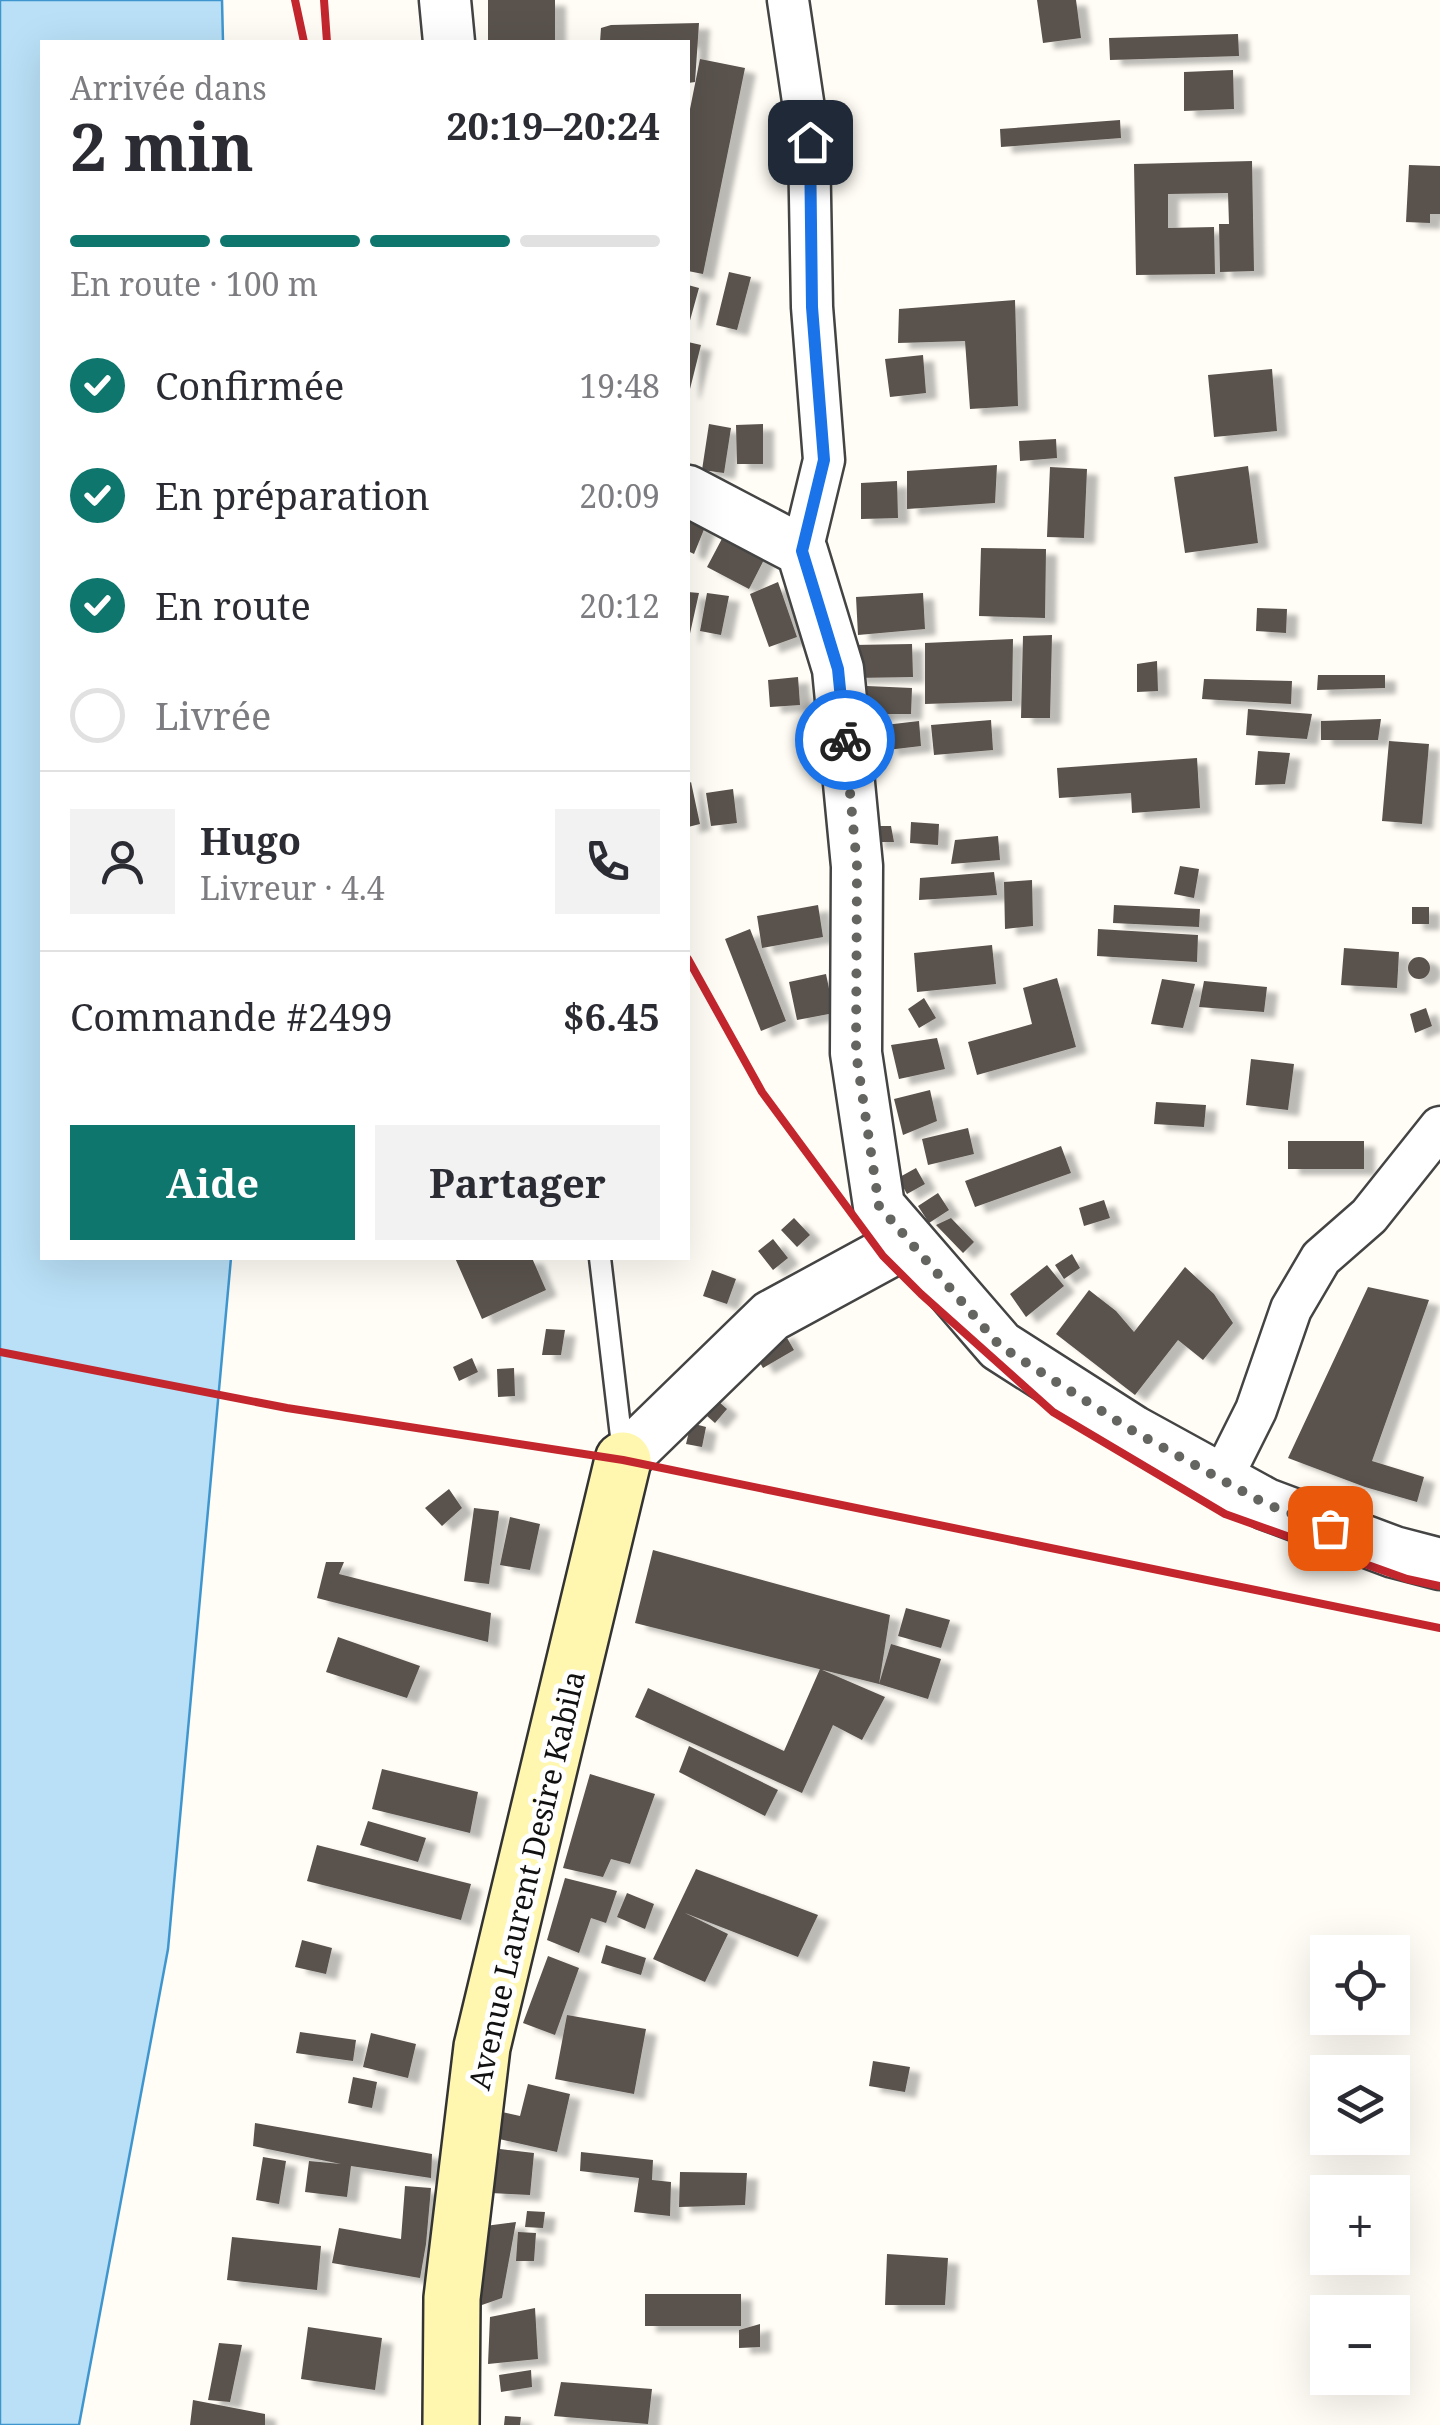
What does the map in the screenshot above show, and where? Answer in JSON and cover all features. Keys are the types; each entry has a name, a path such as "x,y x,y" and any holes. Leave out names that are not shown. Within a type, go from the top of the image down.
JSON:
{"main road":[{"name":"Avenue Laurent Desire Kabila","path":"451,2425 452,2298 482,2047 624,1460"}],"street":[{"path":"445,0 449,40"},
{"path":"788,0 810,142 812,307 824,460 802,551 838,669 857,866 856,1053 879,1206 1000,1346 1133,1431 1266,1504 1394,1552 1440,1564"},
{"path":"690,492 802,551"},
{"path":"1221,1480 1256,1410 1291,1309 1322,1258 1368,1216 1440,1127"},
{"path":"624,1460 771,1316 910,1241"}],"lane":[{"path":"600,1260 624,1460"}],"water":[{"path":"0,0 222,0 223,40 40,40 40,1260 231,1260 168,1949 79,2425 0,2425"}],"building":[{"path":"488,0 555,0 555,40 488,40"},
{"path":"1037,0 1076,0 1081,38 1043,43"},
{"path":"699,23 695,82 690,83 690,40 600,40 601,28"},
{"path":"1238,34 1239,56 1110,60 1109,38"},
{"path":"700,59 745,68 703,274 690,271 690,109"},
{"path":"1233,70 1234,109 1184,111 1184,72"},
{"path":"1120,120 1121,138 1001,147 1000,129"},
{"path":"1252,161 1254,271 1220,272 1219,224 1229,224 1228,193 1168,194 1168,228 1214,227 1215,274 1136,275 1134,164"},
{"path":"1409,165 1440,166 1440,214 1430,214 1430,223 1406,222"},
{"path":"729,272 751,277 737,330 716,325"},
{"path":"690,286 699,288 690,320"},
{"path":"1015,300 1018,406 970,409 965,341 898,343 899,309"},
{"path":"690,342 701,345 690,389"},
{"path":"923,355 926,393 890,397 885,359"},
{"path":"1272,369 1277,431 1214,437 1208,375"},
{"path":"709,424 731,428 724,473 702,470"},
{"path":"763,424 763,464 737,464 736,425"},
{"path":"1056,439 1057,458 1020,461 1019,441"},
{"path":"997,465 995,503 907,509 907,471"},
{"path":"1248,466 1258,543 1185,553 1174,477"},
{"path":"1050,467 1087,469 1084,538 1047,537"},
{"path":"897,481 898,518 861,519 861,483"},
{"path":"690,521 705,527 694,554 690,552"},
{"path":"725,533 767,554 749,589 707,567"},
{"path":"981,548 1046,549 1045,618 979,616"},
{"path":"778,582 797,637 769,647 750,594"},
{"path":"690,592 699,593 690,634"},
{"path":"707,593 729,596 721,635 700,631"},
{"path":"923,593 925,629 858,635 856,597"},
{"path":"1257,608 1287,609 1286,633 1256,631"},
{"path":"1052,635 1050,718 1021,718 1023,636"},
{"path":"1013,639 1012,701 925,704 925,643"},
{"path":"912,644 913,677 854,678 853,645"},
{"path":"1157,661 1158,691 1137,692 1137,664"},
{"path":"1318,675 1385,675 1385,688 1317,690"},
{"path":"798,677 800,705 770,707 768,680"},
{"path":"1204,679 1292,681 1291,704 1202,699"},
{"path":"867,686 912,688 911,714 866,714"},
{"path":"1248,709 1312,714 1307,739 1246,735"},
{"path":"1381,719 1378,740 1321,740 1321,721"},
{"path":"991,720 993,750 934,755 931,725"},
{"path":"919,721 921,746 887,750 885,725"},
{"path":"1389,741 1429,744 1422,824 1382,821"},
{"path":"1258,751 1290,753 1285,784 1255,785"},
{"path":"1197,758 1200,808 1132,813 1131,793 1059,798 1057,768"},
{"path":"690,783 700,824 690,826"},
{"path":"733,789 737,823 711,826 706,793"},
{"path":"911,822 939,824 938,845 910,843"},
{"path":"873,826 891,826 894,842 873,842"},
{"path":"998,836 1000,860 951,864 955,840"},
{"path":"1180,866 1199,869 1194,898 1174,894"},
{"path":"994,872 997,895 919,900 920,878"},
{"path":"1032,880 1033,926 1005,929 1004,882"},
{"path":"818,905 823,937 762,948 757,916"},
{"path":"1114,905 1200,909 1199,927 1113,923"},
{"path":"1412,907 1429,907 1429,924 1412,924"},
{"path":"750,929 786,1021 761,1031 725,939"},
{"path":"1098,929 1198,935 1197,962 1097,956"},
{"path":"992,945 996,984 917,992 914,953"},
{"path":"1344,948 1399,952 1397,988 1341,985"},
{"path":"1419,957 1427,960 1427,976 1419,979 1411,976 1408,968 1411,960"},
{"path":"826,974 834,1013 797,1020 789,982"},
{"path":"1057,978 1076,1047 977,1075 968,1042 1032,1024 1023,988"},
{"path":"1162,979 1195,984 1183,1028 1151,1024"},
{"path":"1204,981 1267,987 1264,1012 1199,1007"},
{"path":"924,998 936,1018 919,1028 908,1009"},
{"path":"1426,1008 1432,1026 1415,1033 1410,1014"},
{"path":"937,1038 945,1069 899,1079 891,1045"},
{"path":"1251,1059 1294,1064 1288,1110 1246,1105"},
{"path":"930,1090 937,1121 903,1135 894,1099"},
{"path":"1156,1102 1206,1105 1204,1127 1154,1124"},
{"path":"968,1128 974,1154 928,1165 922,1139"},
{"path":"1288,1141 1364,1141 1364,1169 1288,1169"},
{"path":"1061,1146 1071,1173 975,1207 965,1181"},
{"path":"916,1168 925,1184 907,1194 898,1178"},
{"path":"938,1193 949,1210 929,1223 918,1206"},
{"path":"1104,1200 1110,1218 1084,1226 1079,1208"},
{"path":"794,1218 810,1235 797,1247 781,1230"},
{"path":"951,1218 974,1242 963,1253 936,1225"},
{"path":"773,1239 788,1258 773,1270 758,1251"},
{"path":"1072,1254 1080,1268 1064,1279 1055,1265"},
{"path":"456,1260 533,1260 546,1290 482,1319"},
{"path":"1047,1265 1064,1286 1026,1317 1010,1294"},
{"path":"1185,1267 1214,1294 1233,1323 1203,1360 1178,1340 1135,1395 1056,1334 1089,1290 1116,1311 1134,1332"},
{"path":"712,1270 736,1279 727,1304 703,1296"},
{"path":"1368,1287 1429,1300 1372,1461 1424,1477 1417,1502 1288,1458"},
{"path":"546,1329 565,1330 561,1355 542,1355"},
{"path":"783,1331 794,1350 763,1368 752,1349"},
{"path":"472,1358 478,1372 459,1381 453,1367"},
{"path":"514,1368 515,1396 498,1397 497,1369"},
{"path":"710,1394 727,1409 715,1423 698,1408"},
{"path":"691,1423 706,1427 702,1447 686,1444"},
{"path":"449,1489 462,1508 442,1526 425,1508"},
{"path":"474,1508 499,1511 489,1584 464,1581"},
{"path":"510,1517 540,1524 530,1570 500,1565"},
{"path":"653,1550 890,1615 879,1684 635,1623"},
{"path":"326,1562 344,1562 339,1574 491,1613 488,1642 317,1598"},
{"path":"906,1608 950,1620 941,1648 898,1636"},
{"path":"338,1637 420,1666 407,1698 326,1672"},
{"path":"891,1644 941,1659 928,1699 879,1684"},
{"path":"820,1669 885,1697 862,1740 833,1725 802,1793 635,1717 648,1688 784,1751"},
{"path":"689,1746 778,1790 765,1816 679,1772"},
{"path":"382,1769 478,1792 470,1833 372,1809"},
{"path":"590,1774 655,1794 630,1864 611,1859 603,1877 563,1868"},
{"path":"368,1821 426,1838 418,1862 360,1845"},
{"path":"317,1845 471,1884 461,1920 307,1881"},
{"path":"696,1869 818,1915 798,1957 685,1913 728,1934 705,1982 653,1959"},
{"path":"565,1878 617,1891 606,1923 591,1918 579,1953 547,1940"},
{"path":"627,1893 654,1904 645,1929 617,1917"},
{"path":"302,1940 332,1948 326,1974 295,1967"},
{"path":"606,1945 646,1958 641,1975 601,1963"},
{"path":"548,1956 579,1968 555,2035 523,2023"},
{"path":"567,2015 646,2029 634,2094 555,2079"},
{"path":"300,2032 356,2040 353,2061 296,2053"},
{"path":"371,2033 416,2044 408,2078 363,2067"},
{"path":"873,2061 910,2067 905,2092 869,2086"},
{"path":"353,2077 377,2082 372,2108 348,2103"},
{"path":"528,2084 570,2094 557,2152 495,2138 502,2112 520,2116"},
{"path":"255,2123 432,2154 431,2178 351,2166 347,2197 305,2192 309,2161 341,2164 253,2146"},
{"path":"500,2149 534,2153 530,2195 491,2193"},
{"path":"581,2152 653,2160 652,2180 671,2182 670,2216 634,2212 639,2178 580,2171"},
{"path":"263,2157 286,2161 279,2204 256,2200"},
{"path":"680,2172 747,2173 745,2205 679,2207"},
{"path":"405,2186 431,2188 420,2278 332,2263 339,2228 401,2239"},
{"path":"527,2211 545,2212 543,2228 525,2227"},
{"path":"516,2222 502,2298 479,2306 476,2278 485,2226"},
{"path":"518,2232 536,2233 534,2261 516,2261"},
{"path":"232,2237 321,2246 317,2290 227,2280"},
{"path":"887,2254 948,2258 945,2305 885,2305"},
{"path":"645,2294 741,2294 741,2326 645,2326"},
{"path":"535,2308 538,2359 488,2364 490,2317"},
{"path":"760,2324 760,2347 739,2348 739,2330"},
{"path":"308,2327 382,2338 375,2390 301,2379"},
{"path":"219,2343 242,2345 230,2402 208,2400"},
{"path":"531,2370 532,2387 501,2392 499,2375"},
{"path":"561,2382 652,2389 648,2424 554,2416"},
{"path":"193,2400 265,2414 265,2425 190,2425"},
{"path":"505,2416 521,2417 520,2425 504,2425"}],"railway":[{"path":"295,0 304,40"},
{"path":"324,0 327,40"},
{"path":"690,963 762,1092 883,1256 1053,1412 1225,1514 1407,1579 1440,1586"},
{"path":"0,1352 287,1408 623,1460 1440,1628"}],"way so far":[{"path":"845,740 857,866 856,1053 879,1206 1000,1346 1133,1431 1266,1504 1330,1528"}],"route":[{"path":"810,142 812,307 824,460 802,551 838,669 845,740"}]}
